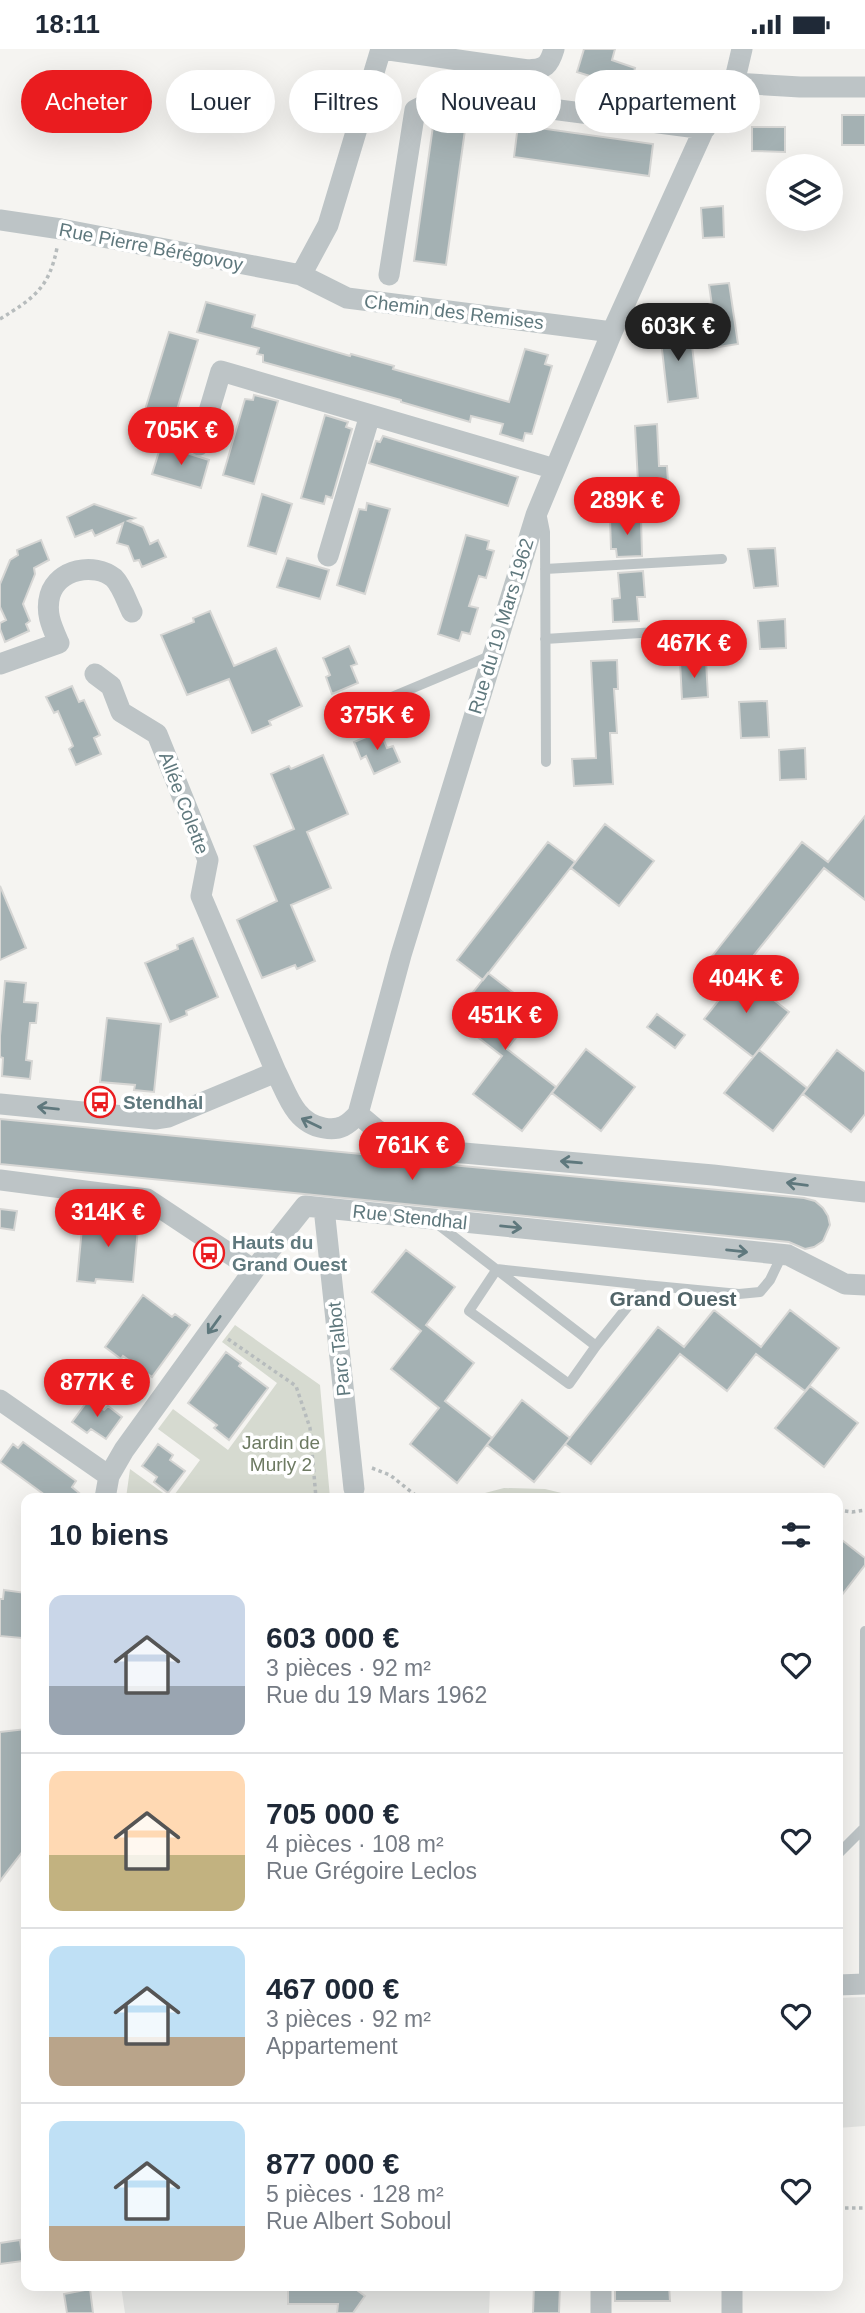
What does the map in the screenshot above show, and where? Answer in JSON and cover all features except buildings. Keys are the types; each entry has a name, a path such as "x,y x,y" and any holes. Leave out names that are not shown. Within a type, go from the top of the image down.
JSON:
{"street":[{"path":"301,275 328,225 381,49 528,70 542,69 550,64 554,49"},
{"path":"737,70 742,49"},
{"path":"760,85 865,87"},
{"path":"389,275 415,110 444,96 575,113"},
{"name":"Rue du 19 Mars 1962","path":"358,1114 401,955 526,544 612,332 703,133"},
{"name":"Rue Pierre Bérégovoy","path":"0,220 61,229 301,275"},
{"name":"Chemin des Remises","path":"301,275 347,299 612,332"},
{"path":"200,445 221,371 555,469"},
{"path":"328,556 370,415"},
{"path":"0,664 59,643 48,617 50,593 66,575 82,569 103,571 116,580 132,612"},
{"name":"Allée Colette","path":"95,674 111,686 121,712 157,734 208,860 201,897 276,1072"},
{"path":"0,1104 155,1119 168,1117 276,1072 295,1110 310,1125 336,1129 347,1126 358,1114 377,1130 392,1138 441,1150 865,1192"},
{"path":"0,1180 147,1199 254,1270 124,1450 108,1476 106,1493"},
{"name":"Rue Stendhal","path":"254,1270 305,1206 788,1255 845,1284 865,1285"},
{"name":"Parc Talbot","path":"324,1208 354,1489"},
{"path":"0,1401 108,1476"},
{"path":"843,1985 865,1984"},
{"path":"601,2291 601,2313"},
{"path":"732,2291 732,2313"}],"lane":[{"path":"540,506 545,532 546,761"},
{"path":"545,569 722,559"},
{"path":"545,639 720,628"},
{"path":"339,719 492,655"},
{"path":"431,1219 596,1346"},
{"path":"497,1269 739,1294 760,1292 770,1280 782,1255"},
{"path":"497,1269 469,1311 569,1384 645,1285"},
{"path":"865,1631 865,1984"},
{"path":"843,1849 864,1828"}],"path":[{"path":"0,319 41,289 54,265 61,229"},
{"path":"212,1328 296,1386 310,1427 316,1493"},
{"path":"352,1467 375,1468 390,1475 413,1493"},
{"path":"843,1511 865,1510"},
{"path":"843,2208 865,2208"}],"shaded area":[{"path":"865,1997 865,2126 843,2128 843,1998"},
{"path":"122,2291 490,2291 489,2313 125,2313"}],"green space":[{"name":"Jardin de Murly 2","path":"235,1325 320,1385 330,1493 176,1493 200,1460 158,1429 173,1409 228,1450 277,1383 222,1342"},
{"path":"130,1469 163,1493 127,1493"},
{"path":"504,1488 545,1489 561,1493 485,1493"}],"place":[{"name":"Stendhal","path":"100,1102"},
{"name":"Hauts du Grand Ouest","path":"209,1253"}],"district":[{"name":"Grand Ouest","path":"673,1298"}]}
